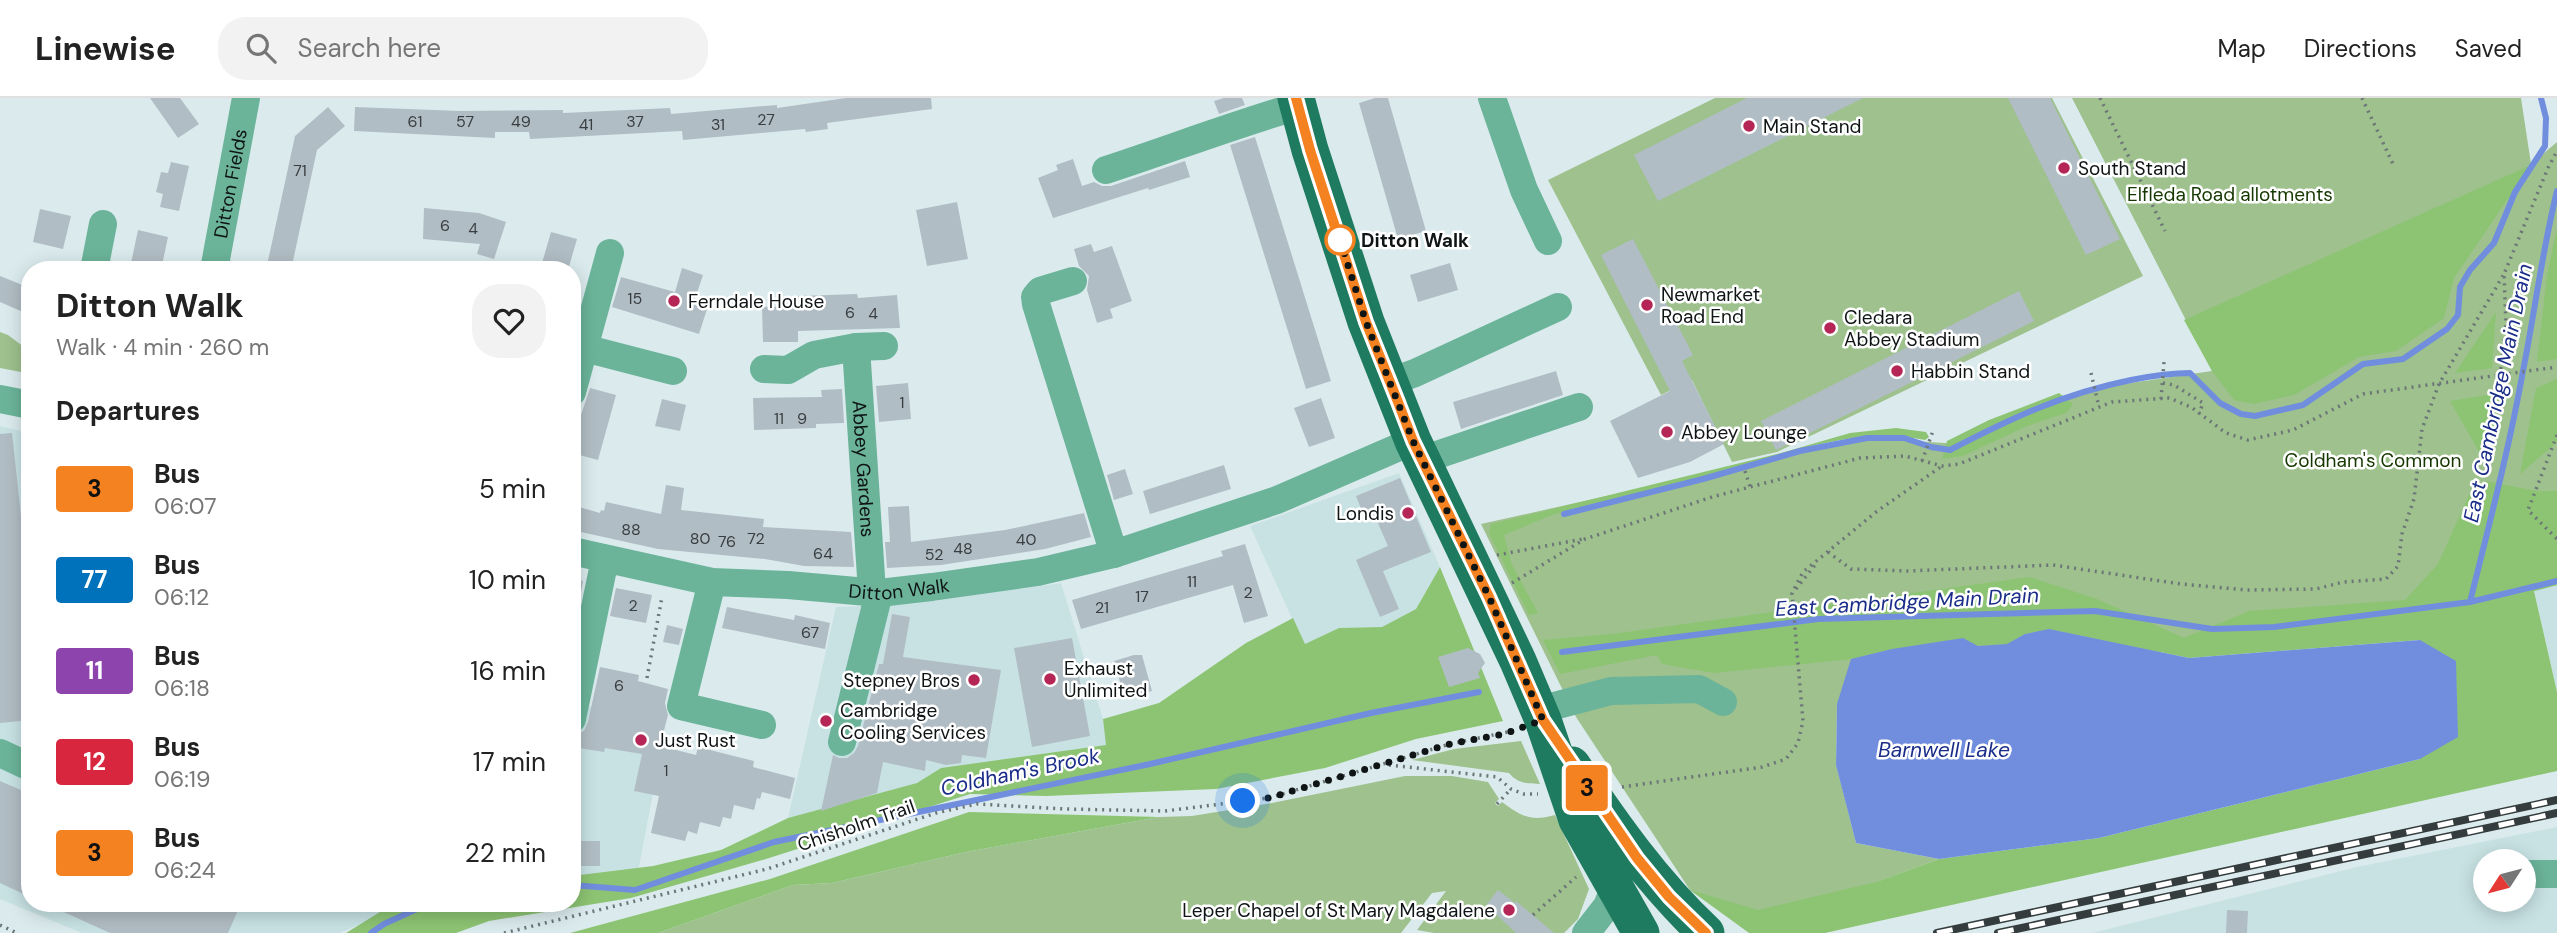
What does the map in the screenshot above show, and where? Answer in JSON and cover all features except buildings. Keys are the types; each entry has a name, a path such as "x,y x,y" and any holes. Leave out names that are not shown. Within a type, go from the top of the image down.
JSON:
{"main road":[{"path":"1297,102 1366,322 1418,450 1489,597 1541,715 1577,820 1615,889 1628,930"},
{"path":"1541,715 1613,825 1669,897 1703,930"},
{"path":"1628,930 1636,906 1643,897 1651,894 1669,897"}],"street":[{"name":"Ditton Fields","path":"216,261 246,98"},
{"path":"1492,98 1524,190 1548,241"},
{"path":"1118,159 1173,148 1191,139 1297,102"},
{"path":"96,261 103,224"},
{"path":"581,359 610,253"},
{"path":"1073,282 1040,291 1035,297 1036,304 1114,554"},
{"path":"1390,382 1558,307"},
{"name":"Abbey Gardens","path":"764,369 788,370 814,355 870,347 876,592 842,742"},
{"path":"584,348 673,371"},
{"path":"0,399 21,403"},
{"name":"Ditton Walk","path":"581,553 712,582 876,592 1038,572 1114,554 1418,450 1579,407"},
{"path":"581,675 605,559"},
{"path":"712,582 681,706 754,715"},
{"path":"1541,715 1611,691 1699,689 1723,702"},
{"path":"0,754 21,762"},
{"path":"1586,933 1606,906 1621,871 1622,851 1613,825"},
{"path":"2536,874 2557,874"}],"path":[{"path":"2100,98 2165,231"},
{"path":"2362,98 2393,164"},
{"path":"1828,552 1851,569 1908,571 2053,565 2181,584 2247,590 2316,589 2343,582 2386,579 2398,566 2402,534 2414,499 2422,429 2439,384 2504,274 2557,151"},
{"path":"2500,377 2506,325 2504,274"},
{"path":"2161,398 2164,365"},
{"path":"1488,558 1585,539 1750,487 1860,458 1905,456 1942,466 1959,464 2112,402 2169,398 2226,433 2248,440 2292,430 2363,394 2557,367"},
{"path":"2091,373 2099,407"},
{"path":"2163,381 2203,403 2199,414"},
{"path":"1922,461 1933,431"},
{"path":"2557,435 2528,510 2557,539"},
{"path":"1617,787 1762,767 1786,759 1798,743 1803,721 1792,593 1803,572 1875,512 1942,466"},
{"path":"1745,471 1750,487"},
{"path":"1503,588 1585,539"},
{"path":"647,678 667,572"},
{"name":"Chisholm Trail","path":"504,933 766,869 936,813 977,804 1165,811 1269,798 1450,744 1504,734 1541,715"},
{"path":"1387,764 1497,777 1511,789 1524,794 1538,794"},
{"path":"1497,804 1511,789"},
{"path":"1533,915 1567,886"},
{"path":"0,925 17,933"}],"shaded area":[{"path":"0,426 21,431 21,908 0,899"},
{"path":"1399,473 1440,567 1416,609 1382,627 1339,628 1304,645 1250,526"},
{"path":"1061,583 1103,719 1107,745 941,768 918,783 788,818 836,607 913,604"},
{"path":"2557,585 2557,692 2534,590"},
{"path":"581,705 606,710 630,722 665,730 639,867 623,892 581,885"},
{"path":"2557,827 2557,933 2092,933 2357,867"},
{"path":"31,912 386,912 340,933 82,933"}],"green space":[{"name":"Cledara Abbey Stadium","path":"1715,98 2052,98 2143,276 1777,452 1732,462 1692,380 1661,395 1548,180"},
{"name":"Coldham's Common","path":"2072,98 2521,98 2531,164 2557,142 2557,585 2534,591 1837,704 1836,764 1856,843 1939,859 1746,930 1690,890 1576,717 1481,524 1867,438 1960,444 2090,389 2212,371"},
{"path":"2531,165 2454,278 2444,318 2396,351 2359,357 2294,395 2254,404 2234,400 2212,371 2184,320"},
{"path":"2557,228 2557,359 2537,362 2547,275"},
{"path":"2496,312 2492,368 2455,373"},
{"path":"0,332 21,345 21,372 0,368"},
{"path":"2557,379 2557,442 2520,474 2536,388"},
{"path":"2059,393 2073,404 2066,413 2027,426 1963,456 1942,459 1947,441 1989,420"},
{"path":"2500,393 2486,464 2450,401"},
{"path":"1896,428 1926,432 1929,437 1925,440 1869,436 1813,446 1558,513 1504,535 1512,565 1538,613 1529,615 1489,533 1491,524 1781,453 1850,433"},
{"path":"2485,481 2537,491 2557,491 2557,585 2534,591 2557,692 2557,771 1825,933 1749,933 1690,890 1758,910 1876,882 1939,859 2099,838 2420,759 2420,640 2189,658 2049,629 2025,634 2007,644 1893,649 1851,659 1714,673 1662,664 1657,655 1560,674 1543,640 1612,634 2030,577 2097,599 2184,638 2249,611 2405,600 2438,564 2469,495"},
{"path":"1440,567 1503,721 1416,739 1325,768 1216,789 1046,796 970,794 766,859 631,898 581,906 581,875 653,866 721,850 788,818 917,783 941,768 1106,745 1103,719 1159,703 1246,643 1293,618 1305,644 1339,628 1382,627 1416,609"},
{"path":"1521,741 1540,784 1523,782 1509,773 1412,760 1454,749"},
{"path":"1405,776 1452,776 1488,782 1499,799 1495,803 1498,806 1502,802 1532,818 1555,815 1589,889 1578,919 1564,933 1434,933 1417,930 1446,891 1432,893 1401,933 658,933 793,885 832,883 966,852 1159,817 1192,816 1272,803"},
{"path":"969,812 1159,817 966,852 832,883 793,885 658,933 570,933 770,879"},
{"path":"380,912 545,912 489,921 456,933 346,933"}],"water":[{"name":"Barnwell Lake","path":"2049,629 2189,658 2420,640 2456,661 2458,737 2420,759 2099,838 1939,859 1856,843 1836,765 1837,704 1851,659 1892,649 1963,638 1978,646 2007,644 2025,634"}],"waterway":[{"name":"Coldham's Brook","path":"1564,514 1800,451 1867,438 1904,438 1950,450 2016,417 2060,400 2082,392 2153,376 2190,373 2220,403 2241,414 2255,416 2303,405 2363,364 2403,359 2447,329 2458,315 2460,287 2470,270 2494,243 2515,192 2545,146 2546,118 2541,98"},
{"name":"East Cambridge Main Drain","path":"2470,602 2511,429 2557,191"},
{"name":"East Cambridge Main Drain","path":"1562,652 1818,619 2095,611 2212,629 2274,627 2470,602 2557,581"},
{"name":"Coldham's Brook","path":"581,886 635,890 774,842 1479,692"},
{"name":"Coldham's Brook","path":"371,933 410,912"}],"railway":[{"path":"1937,933 2557,800"},
{"path":"1998,933 2557,813"}],"bus line":[{"name":"3","path":"1296,98 1310,150 1366,322 1413,441 1489,597 1543,720 1637,858 1669,897 1706,933"}],"place":[{"name":"Main Stand","path":"1749,126"},
{"name":"South Stand","path":"2064,168"},
{"name":"Ditton Walk","path":"1340,240"},
{"name":"Ferndale House","path":"674,301"},
{"name":"Newmarket Road End","path":"1647,305"},
{"name":"Cledara Abbey Stadium","path":"1830,328"},
{"name":"Habbin Stand","path":"1897,371"},
{"name":"Abbey Lounge","path":"1667,432"},
{"name":"Londis","path":"1408,513"},
{"name":"Exhaust Unlimited","path":"1050,679"},
{"name":"Stepney Bros","path":"974,680"},
{"name":"Cambridge Cooling Services","path":"826,721"},
{"name":"Just Rust","path":"641,740"},
{"name":"Leper Chapel of St Mary Magdalene","path":"1509,910"}],"route":[{"path":"1243,801 1269,798 1450,744 1504,734 1543,720 1489,597 1413,441 1366,322 1340,240"}],"park label":[{"name":"Elfleda Road allotments","path":"2230,194"}]}
